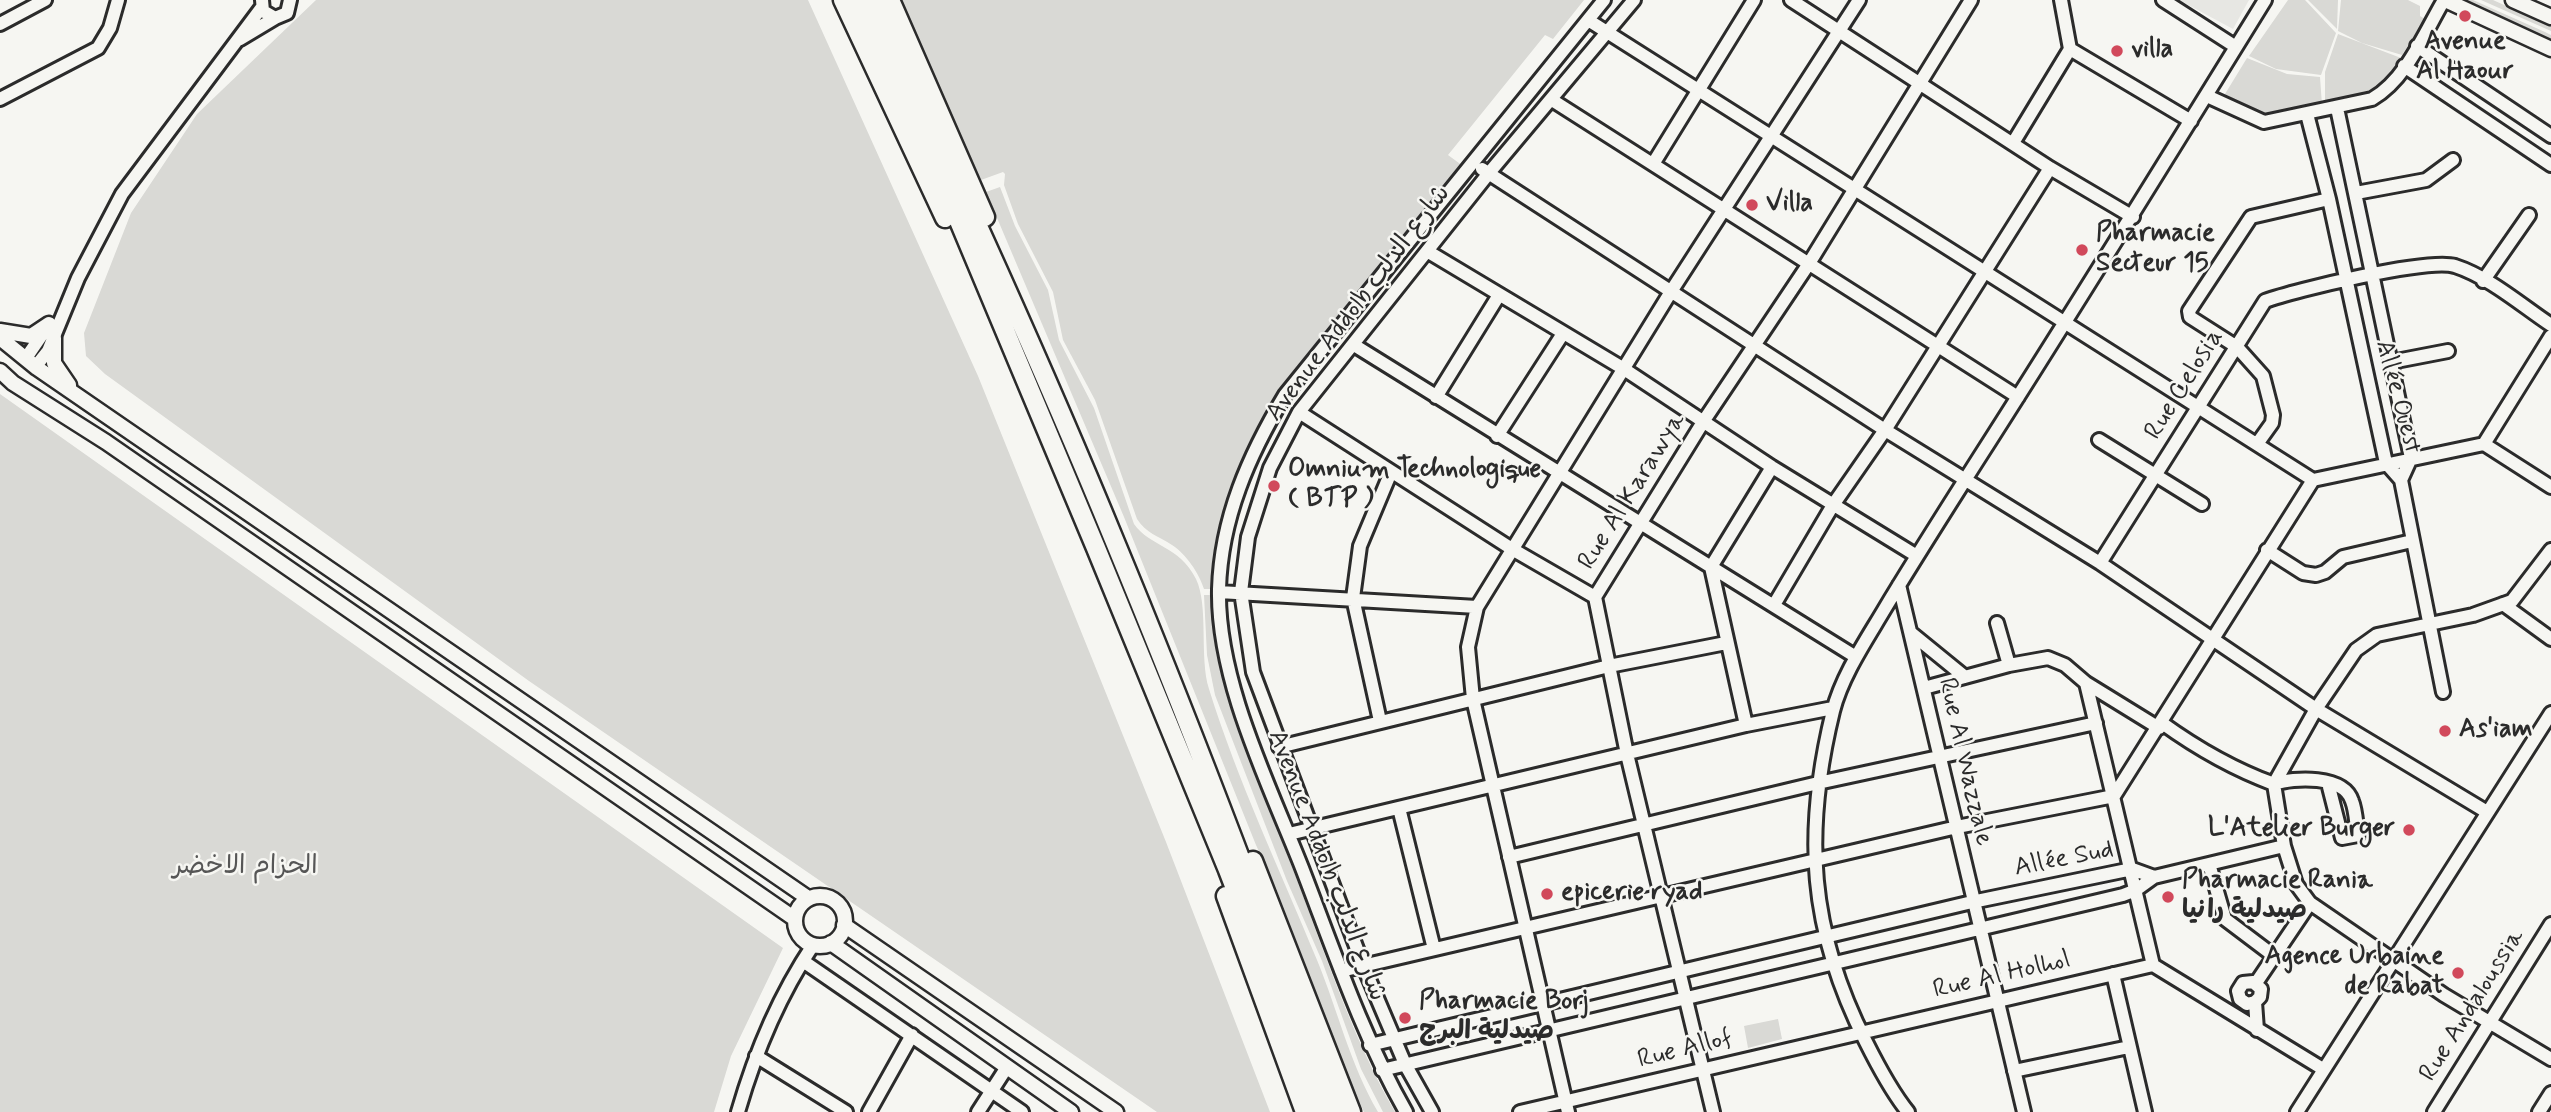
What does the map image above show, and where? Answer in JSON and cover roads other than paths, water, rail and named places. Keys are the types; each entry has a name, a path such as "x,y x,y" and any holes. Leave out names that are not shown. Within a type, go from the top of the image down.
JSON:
{"highway":[{"path":"843,0 983,300 1014,355"},
{"path":"861,0 949,197 1096,548 1228,870 1321,1112"},
{"path":"874,0 1104,514 1200,752 1334,1112"},
{"path":"890,0 1005,265 1032,349"},
{"path":"1200,752 1229,801 1298,970 1351,1112"},
{"path":"1179,756 1192,806 1305,1112"}],"main road":[{"path":"2445,0 2551,49"},
{"path":"2513,0 2551,17"},
{"path":"0,331 24,337 51,331 54,363 72,393"},
{"path":"0,338 72,393 808,898"},
{"path":"10,379 34,382 30,363"},
{"path":"10,379 10,364 30,363"},
{"path":"10,379 795,919"},
{"path":"816,895 832,898 842,910 844,925 838,938 831,943 813,945 799,936 796,910 808,898 816,895"},
{"path":"844,925 1116,1112"},
{"path":"831,943 1071,1112"}],"street":[{"path":"0,24 45,0"},
{"path":"0,99 102,44 118,0"},
{"path":"240,39 287,13 291,0"},
{"name":"Avenue Addolb شارع الدلب","path":"1406,1112 1370,1045 1235,688 1225,641 1219,592 1221,561 1234,499 1268,421 1293,384 1604,0"},
{"name":"Avenue Addolb شارع الدلب","path":"1432,1112 1393,1039 1279,747 1253,672 1241,592 1248,537 1259,494 1299,412 1489,173 1634,0"},
{"path":"1653,164 1754,0"},
{"path":"1791,0 2050,168 2133,216"},
{"path":"1567,1107 1474,699 1468,647 1477,607 1562,473 1672,290 1725,212 1770,136 1859,0"},
{"name":"Rue Al Karawya","path":"1713,1112 1628,754 1595,597 1703,422 1808,265 1971,0"},
{"path":"2013,143 2070,49 2061,0"},
{"path":"2163,0 2236,47"},
{"path":"1908,1112 1861,1032 1824,938 1815,860 1818,783 1833,708 1856,657 1899,585 2133,216 2264,0"},
{"path":"2207,96 2257,121 2271,122 2337,108 2379,95 2404,66 2445,0"},
{"path":"260,2 268,16 275,18"},
{"path":"30,363 61,314 127,188 240,39 260,2"},
{"path":"1588,20 2313,480"},
{"path":"2417,46 2551,136"},
{"path":"2070,49 2191,121"},
{"path":"2404,66 2551,165"},
{"path":"1552,100 2018,397"},
{"name":"Allée Ouest","path":"2307,114 2329,199 2386,463 2401,480 2411,458 2337,108"},
{"path":"2356,193 2426,180 2453,160"},
{"path":"1472,162 1885,430 2100,563 2316,709 2487,812"},
{"path":"1774,605 1833,505 1885,430 2050,168"},
{"path":"2258,444 2272,424 2273,411 2267,385 2258,366 2236,347 2190,317 2189,311 2251,217 2329,199"},
{"path":"2483,281 2529,215"},
{"path":"1427,251 1562,335 1624,369 1772,467 1917,556"},
{"name":"Rue Celosia","path":"2100,563 2236,347 2257,309 2265,301 2373,275 2446,265 2483,281 2551,325"},
{"path":"1436,397 1499,295"},
{"path":"1497,436 1562,335"},
{"path":"2484,444 2551,337"},
{"path":"1354,345 1856,657"},
{"path":"2390,362 2448,351"},
{"path":"1299,412 1512,549 1595,597"},
{"path":"2099,440 2202,504"},
{"path":"1341,971 1957,827 2114,796 2161,726 2267,550 2313,480 2484,444 2551,487"},
{"path":"1746,725 1711,567 1772,467"},
{"path":"1380,721 1353,598 1360,546 1391,472"},
{"path":"2401,480 2442,692"},
{"path":"2267,550 2302,573 2316,575 2343,557 2412,541"},
{"path":"2551,550 2512,601 2429,625 2377,635 2364,642 2316,709 2274,784 2284,846 2297,884 2310,902 2393,961 2551,1059"},
{"name":"Rue Al Wazzale","path":"1899,585 1957,827 1972,902 2024,1112"},
{"path":"1219,592 1477,607"},
{"path":"2503,604 2551,639"},
{"path":"1997,623 2009,665"},
{"path":"1911,634 1965,677"},
{"path":"1279,747 1609,666 1726,643"},
{"path":"1924,688 2009,665 2048,658 2065,665 2086,683 2235,769 2274,784 2301,780 2328,783"},
{"path":"2086,683 2153,965 2323,1069"},
{"path":"1289,834 1746,725 1833,708"},
{"path":"2297,1112 2551,713"},
{"path":"1509,857 1818,783 2096,723"},
{"path":"1399,808 1434,948"},
{"path":"2154,877 2284,846"},
{"path":"2209,864 2225,919 2274,956"},
{"name":"Allée Sud","path":"1370,1045 1972,902 2132,869 2154,877"},
{"name":"Allée Sud","path":"1382,1070 2136,890 2154,877"},
{"path":"2256,983 2310,902"},
{"name":"Rue Andaloussia","path":"2434,1112 2551,924"},
{"path":"738,1112 756,1056 781,999 813,945"},
{"path":"803,961 1022,1112"},
{"name":"Rue Al Holhol","path":"1861,1032 2153,965"},
{"path":"2113,974 2145,1112"},
{"path":"2214,1004 2238,991 2246,981 2256,983"},
{"path":"2256,983 2261,993 2255,1002 2257,1030"},
{"path":"2238,991 2243,1002 2255,1002"},
{"name":"Rue Allof","path":"1520,1112 1567,1107 1702,1069 1861,1032"},
{"path":"869,1112 912,1035"},
{"path":"2014,1071 2130,1047"},
{"path":"756,1056 846,1112"},
{"path":"978,1112 1007,1067"},
{"path":"2539,1112 2551,1093"}],"place":[{"name":"Avenue Al Haour","path":"2465,16"},
{"name":"villa","path":"2117,51"},
{"name":"Villa","path":"1752,205"},
{"name":"Pharmacie Secteur 15","path":"2082,250"},
{"name":"Omnium Technologique ( BTP )","path":"1274,486"},
{"name":"As'iam","path":"2445,731"},
{"name":"L'Atelier Burger","path":"2409,830"},
{"name":"epicerie ryad","path":"1547,894"},
{"name":"Pharmacie Rania صيدلية رانيا","path":"2168,897"},
{"name":"Agence Urbaine de Rabat","path":"2458,973"},
{"name":"Pharmacie Borj صيدلية البرج","path":"1405,1018"}],"park label":[{"name":"الحزام الاخضر","path":"245,868"}]}
